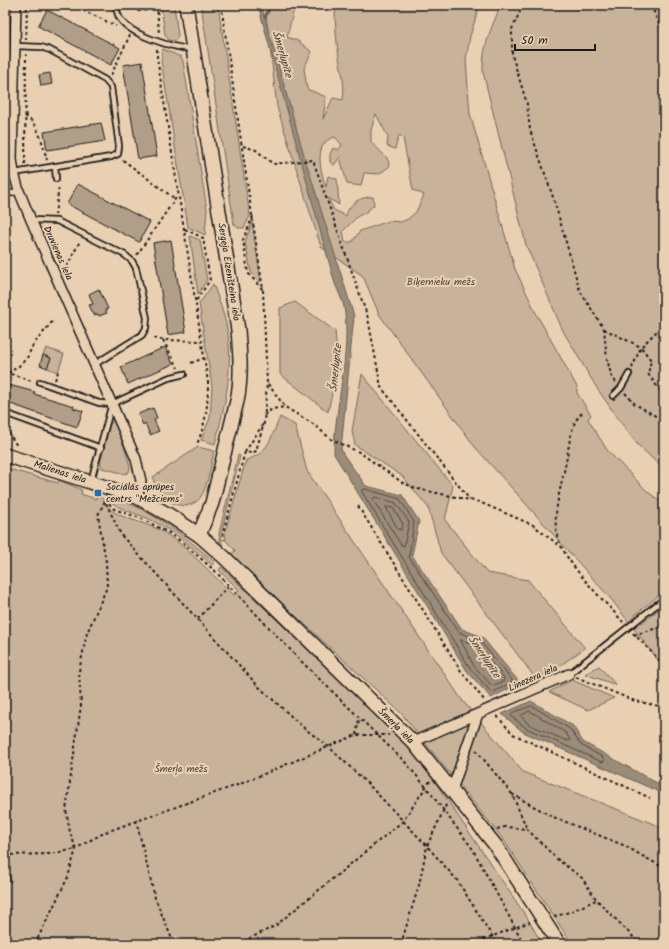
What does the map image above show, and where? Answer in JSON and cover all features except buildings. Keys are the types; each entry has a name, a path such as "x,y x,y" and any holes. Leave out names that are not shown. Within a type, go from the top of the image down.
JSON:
{"street":[{"name":"Druvienas iela","path":"16,5 9,147 14,173 19,191 31,220 138,465 141,481 137,497"},
{"name":"Sergeja Eizenšteina iela","path":"186,5 238,330 241,367 240,384 218,480 212,503 199,535"},
{"name":"Malienas iela","path":"5,455 137,497 169,515 199,535"},
{"name":"Šmerļa iela","path":"199,535 224,557 413,742 486,833 543,917 559,944"},
{"name":"Linezera iela","path":"413,742 569,674"},
{"path":"452,790 478,714"}],"lane":[{"path":"116,8 119,18 126,26 158,41 180,48 194,49"},
{"path":"14,173 111,157 118,154 119,146 111,87 107,82 50,50 26,46 15,46"},
{"path":"55,166 56,178"},
{"path":"5,195 19,191"},
{"path":"31,220 57,221 125,255 132,261 136,268 147,318 146,328 142,335 95,364"},
{"path":"40,382 99,403 112,404 168,378 184,374"},
{"path":"613,396 621,388 629,374"},
{"path":"91,482 112,404"},
{"path":"5,413 101,448"},
{"path":"569,674 664,598"}],"path":[{"path":"24,171 27,5"},
{"path":"72,5 120,28"},
{"path":"83,5 83,10"},
{"path":"137,5 138,12 157,9"},
{"path":"157,5 160,27 157,57 208,382 208,412 197,444"},
{"path":"221,5 243,146 263,290 267,383 264,423 256,451 252,453 245,452"},
{"path":"523,5 512,28 512,54 527,104 530,130 554,200 580,291 604,330 607,360 612,378"},
{"path":"651,5 664,34"},
{"path":"125,31 136,37"},
{"path":"107,82 130,34"},
{"path":"25,116 29,118 41,139 48,167"},
{"path":"243,146 256,150 273,164 287,161 297,162 313,160 368,318 382,387 470,500"},
{"path":"118,154 127,164 175,199"},
{"path":"55,216 60,183 56,178"},
{"path":"138,255 175,199 179,198"},
{"path":"253,215 243,240 248,273 263,290"},
{"path":"184,228 203,238 210,280 196,302"},
{"path":"59,283 84,234"},
{"path":"6,373 18,367 27,358 33,345 52,322"},
{"path":"629,374 642,347 664,324"},
{"path":"604,330 642,347 651,360 648,374 664,396"},
{"path":"154,338 163,340 202,340"},
{"path":"163,340 179,369"},
{"path":"191,363 204,358"},
{"path":"6,373 31,381 40,382"},
{"path":"267,383 285,407 312,424 331,439 344,444 403,483 418,489 470,500 533,525 560,546 575,567 627,628"},
{"path":"629,397 634,404 664,421"},
{"path":"264,415 272,409 285,407"},
{"path":"560,546 556,529 557,508 575,424 578,417 582,413"},
{"path":"224,543 223,533 245,452 259,427 264,423"},
{"path":"5,426 17,446"},
{"path":"103,494 121,535 259,687 304,728 330,747 427,846 457,880 497,944"},
{"path":"105,501 114,509 140,518 168,533 214,570 359,718 405,762 426,787 472,848 524,944"},
{"path":"35,944 68,877 76,849 70,832 66,810 81,705 79,671 87,633 107,587 106,562 98,515 105,501"},
{"path":"358,506 461,671 513,734 650,798"},
{"path":"198,619 228,586"},
{"path":"664,626 634,635 664,665"},
{"name":"Linezera iela","path":"569,674 635,701 664,706"},
{"path":"356,735 359,718"},
{"path":"5,855 50,854 76,849 106,832 240,784 356,735 377,736"},
{"path":"468,741 512,794 528,829 557,859 582,878 596,900 640,944"},
{"path":"238,944 275,926 403,821 433,776"},
{"path":"401,944 419,885 427,846 452,790"},
{"path":"512,794 551,816 623,845 664,868"},
{"path":"136,820 155,898 174,944"},
{"path":"486,833 505,827 528,829"},
{"path":"472,944 543,917 557,917 596,900"}],"green space":[{"path":"161,5 174,5 178,36 176,40 170,41 165,35"},
{"path":"201,5 218,5 250,216 244,228 238,228 234,224"},
{"name":"Biķernieku mežs","path":"265,5 295,5 287,37 298,41 312,52 304,68 307,89 326,97 323,119 333,98 343,100 344,94 336,38 335,5 480,5 470,36 466,60 470,114 515,269 537,315 577,387 577,393 591,415 588,419 607,450 648,492 664,504 664,591 635,615 642,623 664,605 664,668 611,599 475,447 379,314 363,276 321,247 277,107","holes":["376,114 388,137 387,146 395,149 399,135 403,138 413,190 424,195 416,212 408,219 401,222 389,221 360,231 352,242 345,242 343,231 358,216 365,213 374,205 373,197 360,199 352,204 346,216 334,210 328,198 339,205 337,179 328,176 326,187 322,174 320,158 323,145 328,140 335,137 342,145 338,150 333,148 330,154 330,162 334,165 340,157 347,184 361,186 364,173 379,174 390,166 387,158 371,142 371,130"]},
{"path":"501,5 664,5 664,468 637,444 598,390 563,331 526,245 483,72 486,46"},
{"path":"5,7 9,7 8,35 5,35"},
{"path":"5,44 8,44 7,86 5,86"},
{"path":"163,49 181,57 183,61 207,210 205,235 188,227 161,60"},
{"path":"5,93 8,93 6,142 5,142"},
{"path":"252,222 261,281 259,282 251,272 245,242"},
{"path":"190,236 200,240 207,280 198,294"},
{"path":"213,284 226,322 229,343 229,372 225,401 215,444 201,440 210,418 212,386 199,304"},
{"path":"295,302 335,331 338,365 328,412 280,374 280,308"},
{"path":"46,348 64,354 58,372 47,368 51,358 43,355"},
{"path":"362,374 453,486 445,520 487,573 528,580 585,648 558,667 536,679 441,553 428,507 402,476 355,445 352,431"},
{"path":"280,417 295,425 307,471 462,700 523,772 664,828 664,944 572,944 503,839 401,713 231,556 235,550 226,541 225,532 246,460 254,457 264,449 271,438"},
{"path":"114,421 117,423 130,466 129,472 125,474 102,468 100,464 110,423"},
{"path":"198,447 214,451 208,478 203,492 197,501 190,505 183,506 169,501 158,490 153,477"},
{"path":"238,455 240,456 221,534 222,545 226,549 225,551 220,546 219,533"},
{"name":"Šmerļa mežs","path":"5,468 58,483 59,480 82,490 81,494 96,499 97,495 99,496 114,512 165,533 192,555 234,595 239,590 219,570 221,567 412,748 528,919 542,944 5,944"},
{"path":"107,495 137,507 164,523 215,562 212,565 169,530 147,518 122,509 111,502 106,497"},
{"path":"599,666 616,685 585,674"},
{"path":"572,680 614,698 588,710 549,692"}],"water":[{"name":"Šmerļupīte","path":"258,5 261,5 304,155 354,316 341,449 366,486 402,495 419,521 412,555 462,629 482,637 520,683 491,698 467,671 334,454 346,342 344,307 335,284"},
{"path":"531,701 573,726 583,742 664,787 664,794 523,732 502,714"}],"waterway":[{"path":"265,17 271,5"},
{"path":"5,861 10,881"}],"place":[{"name":"Sociālās aprūpes centrs \"Mežciems\"","path":"98,493"}]}
